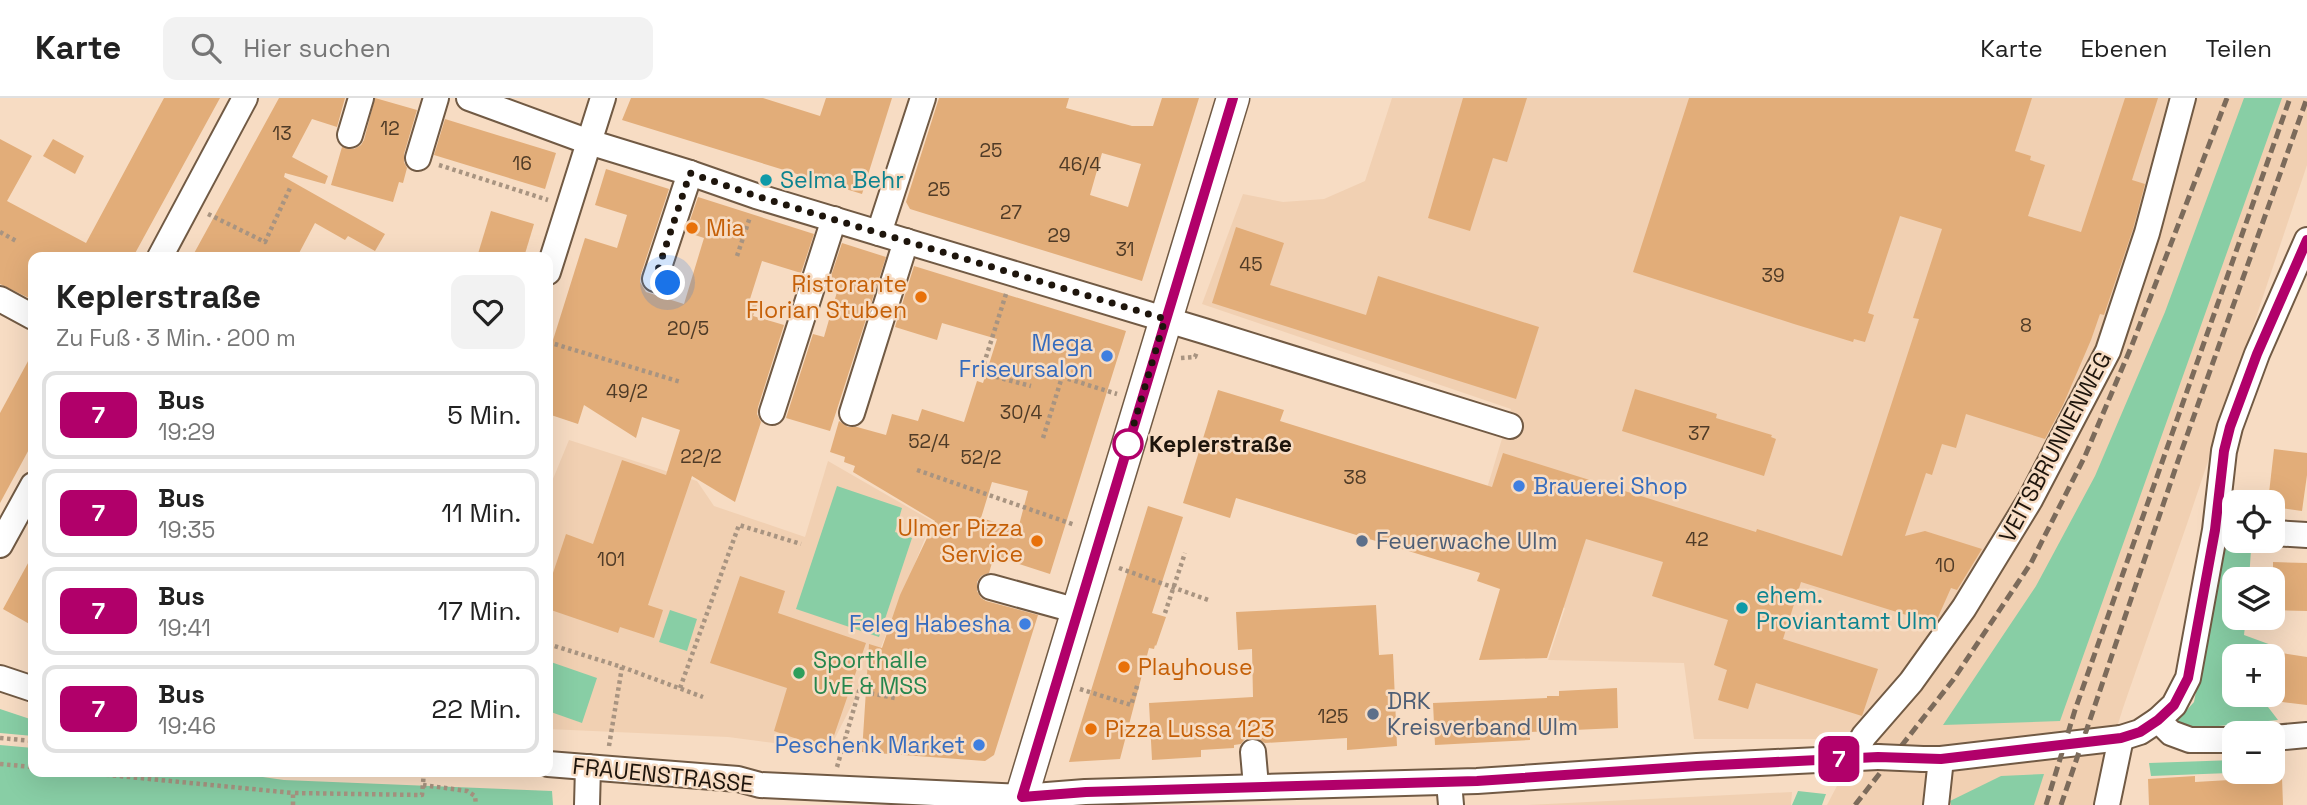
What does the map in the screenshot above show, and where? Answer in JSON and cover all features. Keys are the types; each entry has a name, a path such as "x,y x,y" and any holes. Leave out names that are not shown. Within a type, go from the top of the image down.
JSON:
{"main road":[{"path":"1021,801 1233,98"}],"street":[{"path":"163,252 245,98"},
{"path":"350,135 360,98"},
{"path":"418,158 436,98"},
{"path":"469,98 589,142 756,196 1510,426"},
{"path":"553,256 603,98"},
{"path":"879,233 923,98"},
{"name":"VEITSBRUNNENWEG","path":"1851,758 1864,737 1911,682 1964,608 2030,500 2108,351 2147,233 2183,98"},
{"path":"668,283 655,279 690,173"},
{"path":"772,412 834,219"},
{"path":"2224,490 2224,451 2230,427 2257,354 2307,240"},
{"path":"852,413 906,241"},
{"path":"0,299 28,314"},
{"path":"0,545 28,494"},
{"path":"2285,534 2307,535"},
{"path":"2222,543 2188,678 2174,705 2158,720 2171,733 2190,740 2222,740"},
{"path":"991,587 1078,611"},
{"path":"0,678 28,687"},
{"name":"FRAUENSTRASSE","path":"553,764 738,779 760,785 831,788 870,797 1021,801 1086,792 1256,786 1295,795 1450,793 1851,758 1932,759 2121,738 2140,732 2158,720"},
{"path":"2285,737 2307,736"},
{"path":"2107,805 2121,738"},
{"path":"1253,752 1256,786"},
{"path":"1932,759 1934,803"},
{"path":"587,805 596,767"}],"path":[{"path":"418,158 569,206"},
{"path":"189,205 265,242 291,186"},
{"path":"737,256 756,196"},
{"path":"0,232 18,242"},
{"path":"1012,273 981,373 1031,386"},
{"path":"553,344 681,382"},
{"path":"1043,438 1062,377 1141,401"},
{"path":"917,470 1102,534"},
{"path":"680,688 739,524 801,544"},
{"path":"1165,612 1185,553"},
{"path":"1114,566 1212,601"},
{"path":"553,646 703,697"},
{"path":"596,767 622,667"},
{"path":"1079,689 1131,705 1138,682"},
{"path":"831,788 859,691 895,698"},
{"path":"0,738 28,741"},
{"path":"0,764 28,767"},
{"path":"129,777 293,793 422,795 424,777"},
{"path":"423,785 467,791 475,796 476,805"},
{"path":"293,793 293,805"}],"shaded area":[{"path":"1392,98 2177,98 2103,332 2089,362 1992,546 1884,702 1860,729 1827,739 1694,739 1684,663 1548,660 1565,608 1528,596 1478,518 1511,409 1202,304 1243,194 1283,202 1324,199 1365,181"},
{"path":"2189,98 2307,98 2307,165 2123,708 2093,805 1827,805 1851,759 1911,682 2108,351"},
{"path":"569,440 697,481 714,506 805,537 828,461 932,521 881,647 829,750 728,737 553,729 553,479"},
{"path":"1792,792 1791,805 1527,805"}],"green space":[{"path":"2244,98 2282,98 2060,721 1943,725 2036,586 2095,476 2165,312"},
{"path":"837,486 902,508 895,532 912,538 879,637 796,609"},
{"path":"2222,553 2251,553 2250,567 2222,567 2222,630 2245,630 2244,635 2269,644 2222,644 2222,707 2268,707 2278,720 2222,721 2222,726 2199,728 2176,722 2194,702"},
{"path":"670,610 697,619 687,651 659,642"},
{"path":"553,663 597,678 582,723 553,713"},
{"path":"0,709 28,718 28,736 0,733"},
{"path":"0,745 28,748 28,777 263,777 552,791 553,805 0,805"},
{"path":"2222,760 2222,773 2151,776 2149,763"},
{"path":"2044,774 2034,805 1951,805 1950,801 2001,776"},
{"path":"1798,791 1826,794 1822,805 1792,805"}],"building":[{"path":"164,98 220,98 136,252 28,252 28,298 0,284 0,139 32,156 7,201 86,243"},
{"path":"279,98 345,98 337,127 312,119 292,157 328,176 325,184 285,173 284,177 385,234 375,251 348,236 345,240 315,223 300,252 195,252"},
{"path":"375,98 417,110 404,154 407,168 393,202 331,185 342,147 354,149 364,140"},
{"path":"631,98 763,98 820,116 826,98 892,98 862,194 622,120"},
{"path":"939,98 1069,98 1066,108 1132,126 1153,126 1162,98 1199,98 1142,281 910,209 906,202","holes":["1102,153 1141,164 1128,207 1090,195"]},
{"path":"1463,98 1527,98 1507,162 1493,158 1470,231 1428,218"},
{"path":"1689,98 2032,98 2015,151 2031,156 2030,160 2045,165 2028,216 2081,232 2125,98 2158,98 2132,180 2145,184 2133,229 2104,315 2100,314 2063,405 2045,439 1966,414 1956,448 1942,444 1932,475 1926,473 1905,536 1925,531 1982,549 1957,590 1951,588 1935,624 1801,582 1783,639 1878,669 1862,716 1756,683 1748,709 1718,700 1727,670 1714,665 1728,620 1652,596 1663,562 1586,539 1547,658 1479,660 1500,589 1477,581 1480,573 1236,498 1230,518 1183,503 1218,390 1284,410 1280,421 1492,487 1503,453 1842,556 1919,319 1913,318 1942,229 1900,216 1868,313 1874,315 1865,342 1854,339 1853,342 1633,272"},
{"path":"445,119 556,153 545,189 434,155"},
{"path":"53,139 84,156 75,174 43,156"},
{"path":"606,169 669,189 640,282 646,292 684,304 704,238 686,232 698,197 814,234 801,273 762,261 750,299 758,302 753,316 784,325 758,407 757,414 761,422 735,502 692,476 648,605 663,610 654,638 620,627 618,633 553,611 553,573 566,534 593,544 622,460 666,475 680,430 642,417 636,438 584,405 578,424 553,416 553,340 585,238 617,248 627,215 595,205"},
{"path":"491,211 534,224 526,252 479,252"},
{"path":"1236,227 1284,243 1270,285 1366,315 1378,276 1539,327 1516,399 1212,303"},
{"path":"842,243 886,257 830,431 786,418 813,334 824,337 839,285 829,282"},
{"path":"914,266 1126,331 1050,574 994,556 989,573 981,576 977,582 977,591 986,601 1038,615 994,755 985,761 862,752 869,644 882,648 900,595 935,521 853,472 855,466 844,462 845,457 830,452 839,421 848,427 886,435 892,414 918,421 922,409 964,422 977,381 983,383 997,339 942,323 937,340 895,327","holes":["992,482 1028,491 1018,529 981,518"]},
{"path":"28,361 28,451 0,503 0,413"},
{"path":"1635,389 1717,414 1716,418 1772,435 1771,437 1776,439 1764,476 1622,431"},
{"path":"2274,449 2307,453 2302,511 2285,509 2285,490 2269,490"},
{"path":"1148,506 1183,517 1152,613 1166,617 1156,646 1154,649 1149,648 1120,759 1069,762"},
{"path":"2273,562 2307,563 2307,611 2285,610 2285,567 2273,567"},
{"path":"28,563 28,623 3,609"},
{"name":"Sporthalle UvE & MSS","path":"740,576 785,591 778,613 866,643 829,750 774,731 787,688 710,663"},
{"path":"1376,605 1379,655 1393,654 1397,746 1347,750 1347,738 1265,743 1252,737 1234,745 1234,748 1201,750 1201,757 1152,760 1149,703 1253,697 1252,649 1238,650 1236,612"},
{"path":"2285,653 2307,657 2307,705 2285,702"},
{"path":"1617,688 1618,728 1530,732 1530,740 1435,745 1433,703 1547,698 1559,696 1559,691"},
{"path":"2195,776 2195,782 2222,780 2222,784 2282,784 2283,805 2149,805 2148,779"}],"railway":[{"path":"1855,805 1953,680 2031,563 2085,456 2132,345 2227,98"},
{"path":"2046,805 2075,710 2290,98"},
{"path":"2061,805 2179,458 2307,98"}],"bus line":[{"name":"7","path":"1233,98 1022,797 1256,786 1477,781 1851,758 1941,759 2121,738 2140,732 2174,705 2188,678 2215,530 2224,451 2230,427 2257,354 2307,240"}],"place":[{"name":"Selma Behr","path":"766,180"},
{"name":"Mia","path":"692,228"},
{"name":"Ristorante Florian Stuben","path":"921,297"},
{"name":"Mega Friseursalon","path":"1107,356"},
{"name":"Keplerstraße","path":"1128,444"},
{"name":"Brauerei Shop","path":"1519,486"},
{"name":"Ulmer Pizza Service","path":"1037,541"},
{"name":"Feuerwache Ulm","path":"1362,541"},
{"name":"ehem. Proviantamt Ulm","path":"1742,608"},
{"name":"Feleg Habesha","path":"1025,624"},
{"name":"Playhouse","path":"1124,667"},
{"name":"Sporthalle UvE & MSS","path":"799,673"},
{"name":"DRK Kreisverband Ulm","path":"1373,714"},
{"name":"Pizza Lussa 123","path":"1091,729"},
{"name":"Peschenk Market","path":"979,745"}],"route":[{"path":"668,283 655,279 690,173 756,196 1165,319 1128,444"}]}
